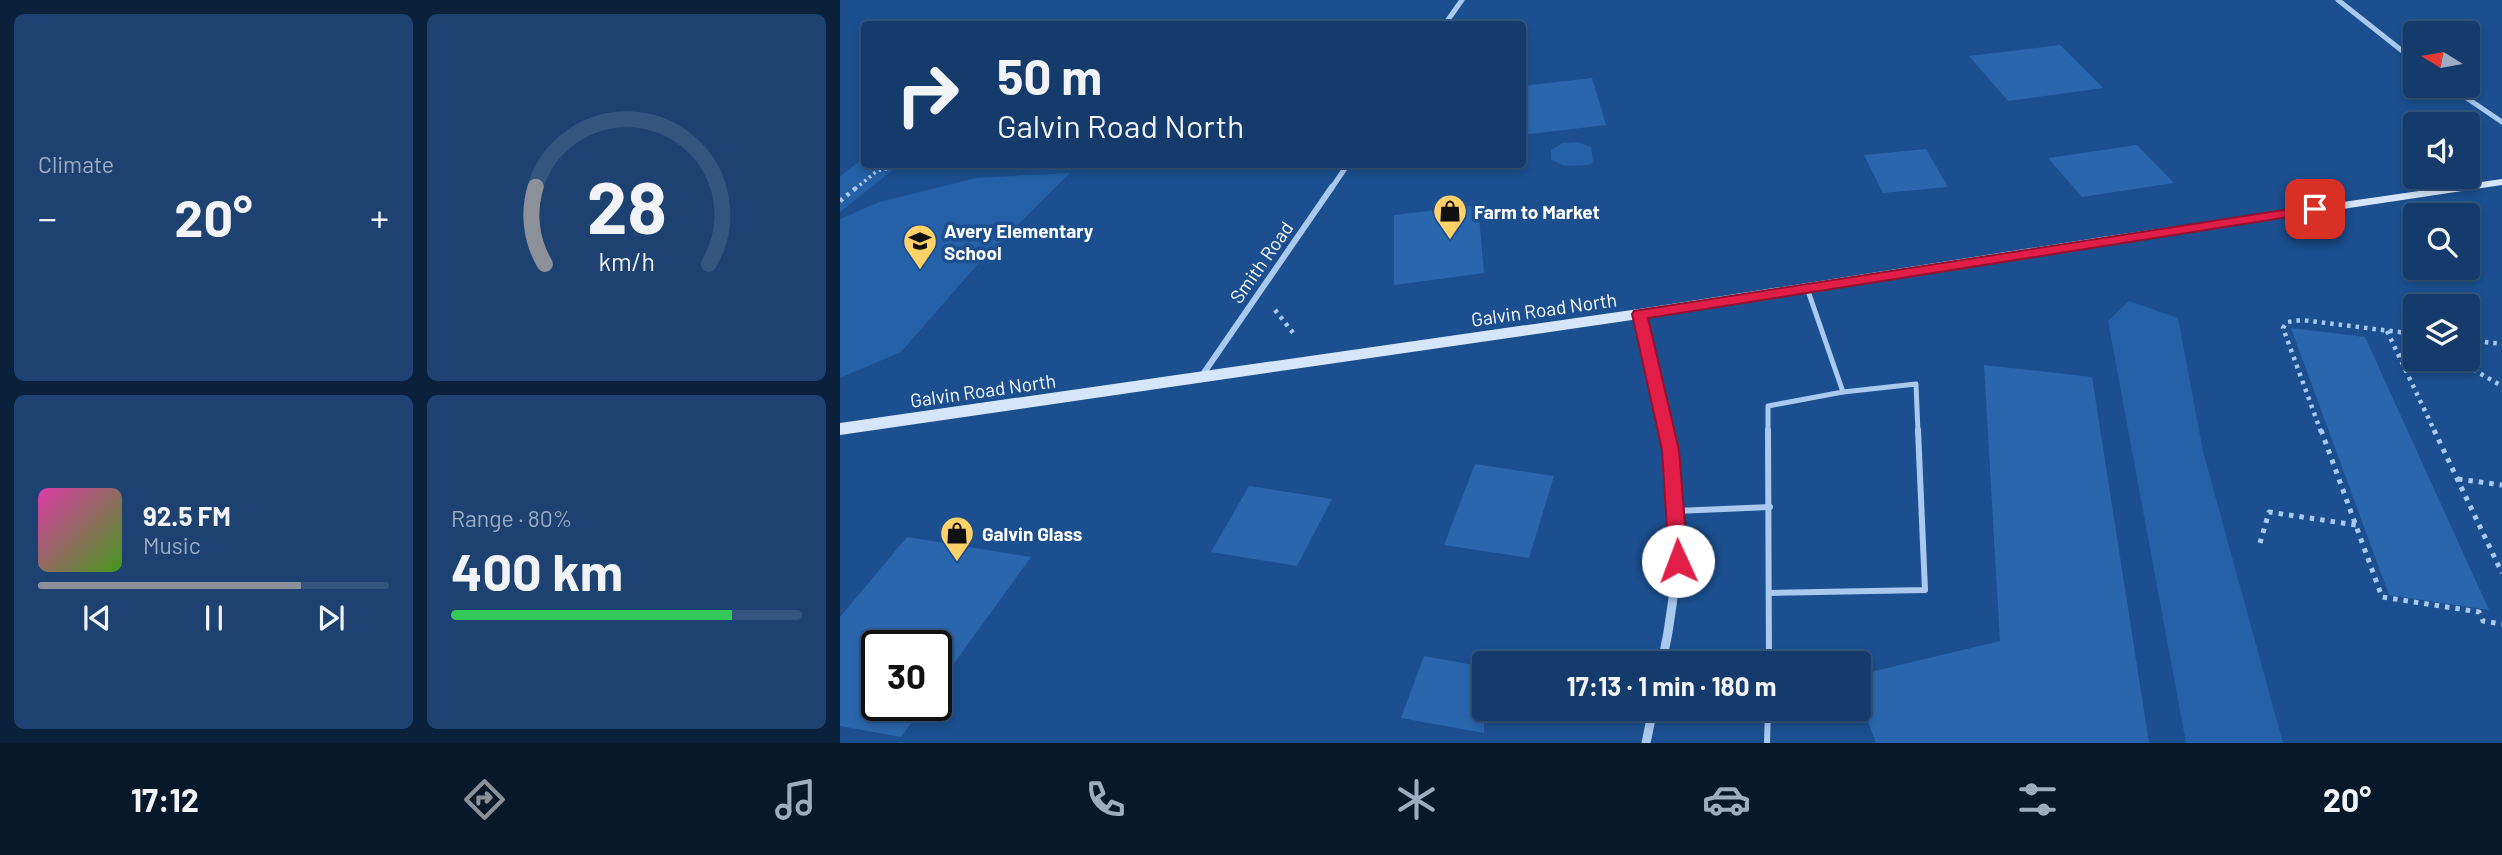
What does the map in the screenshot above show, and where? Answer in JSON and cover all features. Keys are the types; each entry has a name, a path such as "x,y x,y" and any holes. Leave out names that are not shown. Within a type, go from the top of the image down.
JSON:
{"main road":[{"name":"Galvin Road North","path":"840,429 1639,314 2502,182"}],"street":[{"path":"1447,21 1462,0"},
{"path":"2338,0 2403,51"},
{"path":"2467,98 2502,122"},
{"name":"Smith Road","path":"1199,378 1345,168"},
{"path":"1639,314 1671,450 1676,511 1678,561 1664,651"},
{"path":"1646,743 1651,721"}],"lane":[{"path":"1807,288 1843,392"},
{"path":"1769,651 1768,405 1843,392 1916,384 1925,590 1770,593"},
{"path":"1676,511 1770,507"},
{"path":"1767,743 1768,721"}],"path":[{"path":"840,201 877,171 890,168"},
{"path":"2403,332 2302,320 2287,322 2283,328 2382,597 2479,612 2483,621 2502,624"},
{"path":"2387,330 2502,573"},
{"path":"2480,341 2502,344"},
{"path":"2399,355 2403,356"},
{"path":"2476,371 2502,386"},
{"path":"2457,479 2502,485"},
{"path":"2260,543 2269,513 2356,525"}],"shaded area":[{"path":"1577,142 1591,147 1593,162 1589,165 1565,166 1551,160 1551,150 1563,143"},
{"path":"861,160 861,168 895,168 840,212 840,176"},
{"name":"Avery Elementary School","path":"1070,173 977,265 901,352 840,378 840,219 879,202 976,178"},
{"path":"2129,301 2178,318 2203,451 2283,743 2186,743 2108,321"}],"building":[{"path":"2060,45 2103,88 2008,101 1969,56"},
{"path":"1592,78 1606,125 1526,135 1526,86"},
{"path":"2137,145 2174,183 2082,197 2048,158"},
{"path":"1926,149 1948,187 1883,193 1864,155"},
{"path":"1478,205 1484,273 1394,285 1394,215"},
{"path":"2291,328 2365,337 2489,610 2389,595"},
{"path":"1984,365 2092,377 2149,743 1876,743 1868,721 1871,721 1871,672 2000,641"},
{"path":"1475,464 1554,476 1529,558 1444,545"},
{"path":"1249,486 1332,499 1297,566 1211,552"},
{"path":"907,537 1031,557 952,666 952,630 861,630 861,721 912,721 901,737 840,726 840,617"},
{"path":"1424,656 1472,665 1472,721 1484,721 1484,733 1401,718"}],"place":[{"name":"Farm to Market","path":"1450,241"},
{"name":"Avery Elementary School","path":"920,271"},
{"name":"Galvin Glass","path":"957,563"}],"route":[{"path":"1678,561 1671,450 1639,314 2315,209"}]}
